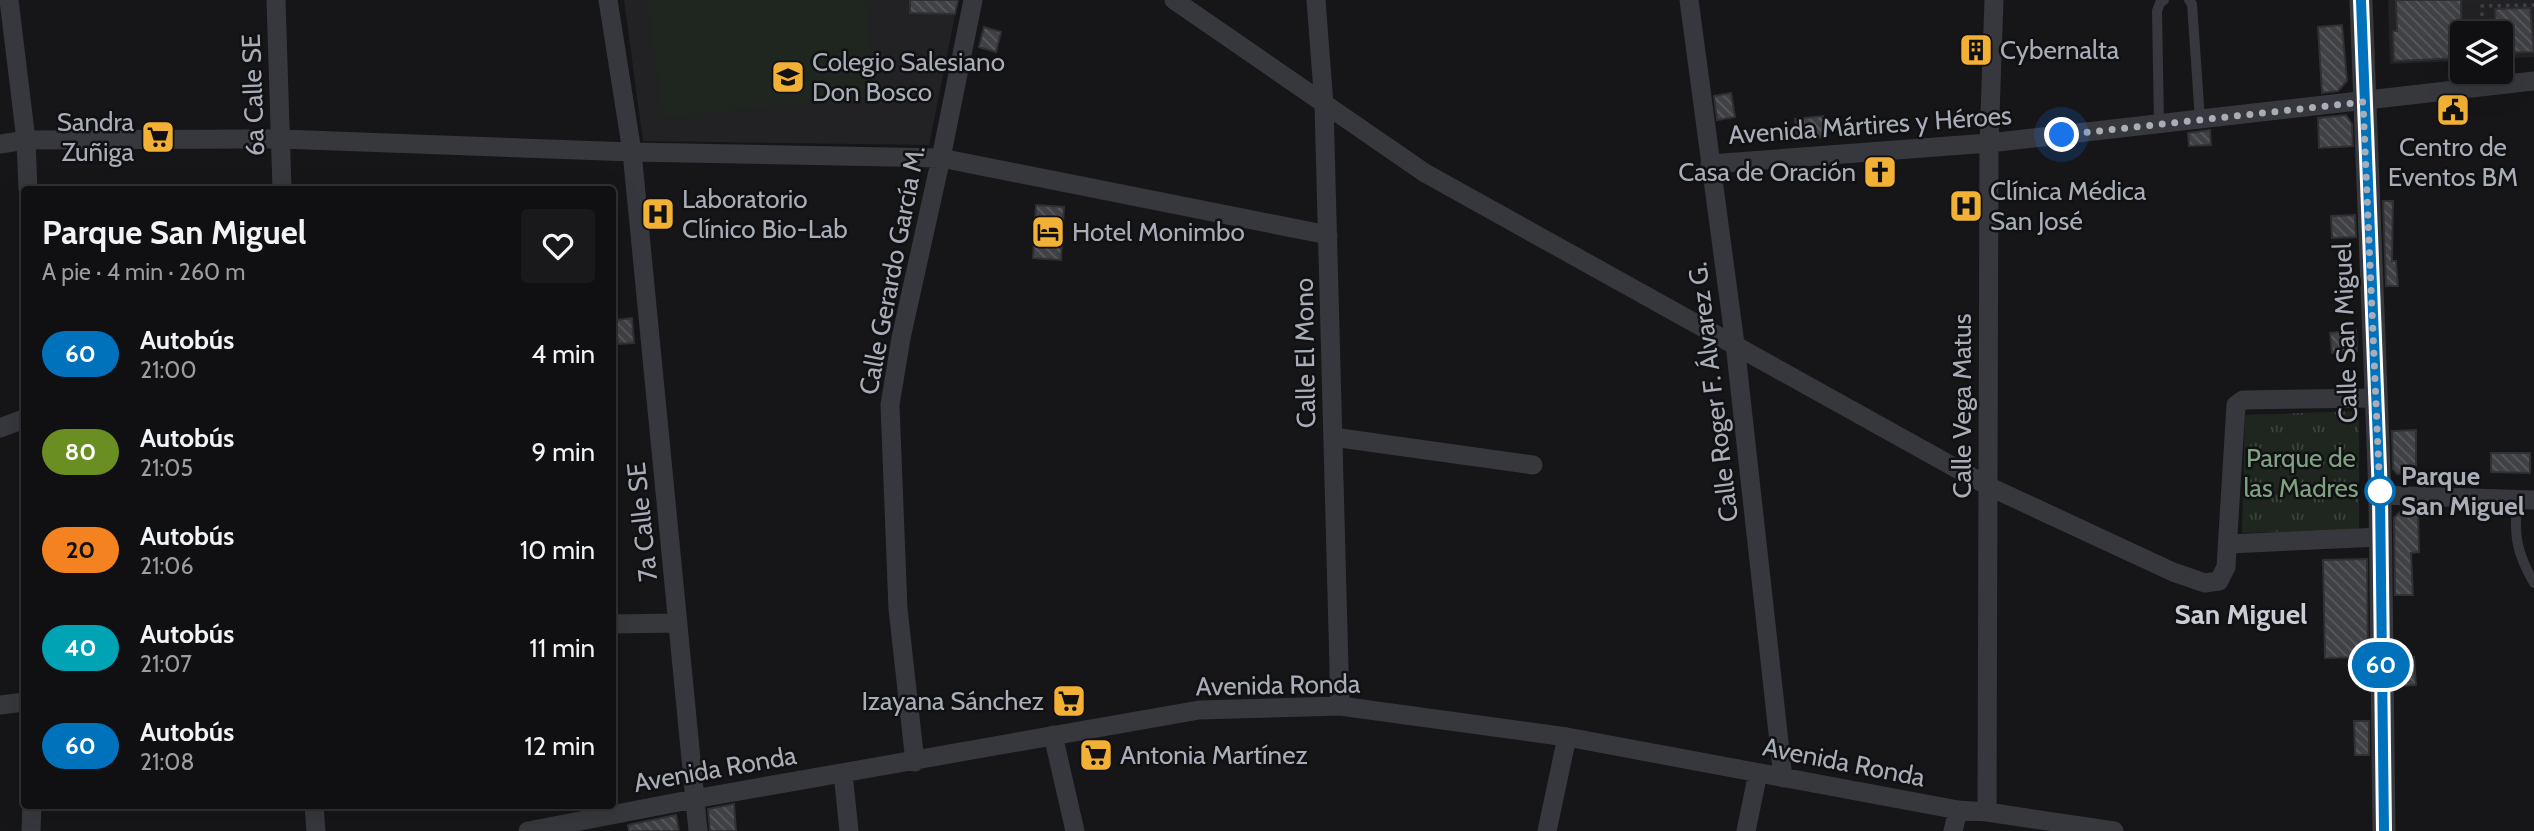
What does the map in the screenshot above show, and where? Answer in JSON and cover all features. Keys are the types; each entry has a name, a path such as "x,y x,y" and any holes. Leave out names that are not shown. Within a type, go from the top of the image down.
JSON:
{"street":[{"path":"9,0 26,141 28,186"},
{"name":"6a Calle SE","path":"276,0 282,186"},
{"name":"7a Calle SE","path":"608,0 632,152 698,831"},
{"name":"Calle Gerardo García M.","path":"915,762 898,609 890,405 901,338 973,0"},
{"path":"1174,0 1425,173 1988,486 2173,572 2204,583 2219,581 2226,567 2236,405 2243,400 2376,398"},
{"name":"Calle El Mono","path":"1317,0 1324,105 1340,706"},
{"name":"Calle Roger F. Álvarez G.","path":"1689,0 1735,344 1783,778"},
{"name":"Calle Vega Matus","path":"1987,812 1989,143 1994,0"},
{"name":"Calle San Miguel","path":"2361,0 2380,495 2384,831"},
{"name":"Avenida Mártires y Héroes","path":"1710,164 1989,143 2534,81"},
{"path":"0,144 26,141 281,139 632,152 941,158 1328,235"},
{"path":"0,428 21,420"},
{"path":"1333,437 1532,466"},
{"path":"2380,495 2525,500"},
{"path":"2229,544 2380,537"},
{"path":"616,624 678,623"},
{"path":"0,705 21,702"},
{"name":"Avenida Ronda","path":"528,831 1199,710 1340,706 1567,737 1958,810 2114,831"},
{"path":"1053,735 1075,831"},
{"path":"1547,831 1567,737"},
{"path":"843,773 849,831"},
{"path":"1746,831 1758,773"},
{"path":"31,831 32,809"},
{"path":"314,809 316,831"},
{"path":"1953,831 1958,810"}],"lane":[{"path":"2159,124 2157,11 2164,0"},
{"path":"2189,0 2192,4 2200,120"},
{"path":"2525,500 2517,545 2534,583"}],"path":[{"path":"2504,0 2504,6"},
{"path":"2482,21 2482,6 2534,5"}],"shaded area":[{"name":"Colegio Salesiano Don Bosco","path":"624,0 958,0 929,145 643,141"},
{"path":"2388,0 2534,0 2534,57 2513,58 2513,21 2450,21 2450,62 2390,64"}],"green space":[{"path":"647,0 866,0 873,96 663,118"},
{"name":"Parque de las Madres","path":"2359,411 2359,530 2242,533 2245,415"}],"building":[{"path":"910,0 958,0 955,14 910,13"},
{"path":"2396,0 2461,0 2461,21 2450,21 2450,59 2394,61 2393,31 2397,31"},
{"path":"2530,8 2534,52 2513,53 2513,21 2496,21 2495,9"},
{"path":"2342,25 2347,81 2338,91 2322,93 2318,27"},
{"path":"984,27 1001,32 996,52 979,47"},
{"path":"1731,93 1735,117 1717,120 1714,96"},
{"name":"Centro de Eventos BM","path":"2463,101 2465,120 2443,122 2442,104"},
{"path":"2346,115 2352,124 2353,146 2319,148 2318,118"},
{"path":"1823,116 1824,137 1797,139 1795,119"},
{"path":"2210,130 2211,145 2189,146 2188,133"},
{"name":"Casa de Oración","path":"1891,163 1894,183 1869,186 1867,164"},
{"name":"Clínica Médica San José","path":"1975,194 1976,217 1956,218 1955,195"},
{"path":"2383,201 2393,201 2392,261 2396,261 2398,286 2386,286"},
{"name":"Laboratorio Clínico Bio-Lab","path":"668,204 670,222 651,224 650,206"},
{"name":"Hotel Monimbo","path":"1036,205 1064,207 1061,260 1033,258"},
{"path":"2355,215 2356,237 2332,238 2331,216"},
{"path":"632,318 634,343 618,344 616,320"},
{"path":"2356,330 2357,351 2332,353 2330,333"},
{"path":"2416,430 2416,473 2397,474 2393,469 2392,431"},
{"path":"2491,453 2530,453 2530,473 2491,472"},
{"path":"2402,510 2418,510 2419,552 2411,553 2413,595 2395,595 2394,518"},
{"path":"2367,559 2368,657 2325,658 2323,560"},
{"path":"2414,657 2416,685 2401,686 2399,659"},
{"path":"2354,721 2369,721 2369,755 2355,755"},
{"path":"734,804 736,831 710,831 708,809"},
{"path":"676,815 679,831 629,831 628,825"}],"bus line":[{"name":"60","path":"2361,0 2380,495 2384,831"}],"place":[{"name":"Cybernalta","path":"1976,50"},
{"name":"Colegio Salesiano Don Bosco","path":"788,77"},
{"name":"Centro de Eventos BM","path":"2453,110"},
{"name":"Sandra Zuñiga","path":"158,137"},
{"name":"Casa de Oración","path":"1880,172"},
{"name":"Clínica Médica San José","path":"1966,206"},
{"name":"Laboratorio Clínico Bio-Lab","path":"658,214"},
{"name":"Hotel Monimbo","path":"1048,232"},
{"name":"Parque San Miguel","path":"2380,491"},
{"name":"Izayana Sánchez","path":"1069,701"},
{"name":"Antonia Martínez","path":"1096,755"}],"district":[{"name":"San Miguel","path":"2241,614"}],"route":[{"path":"2062,135 2363,102 2380,495 2380,491"}]}
